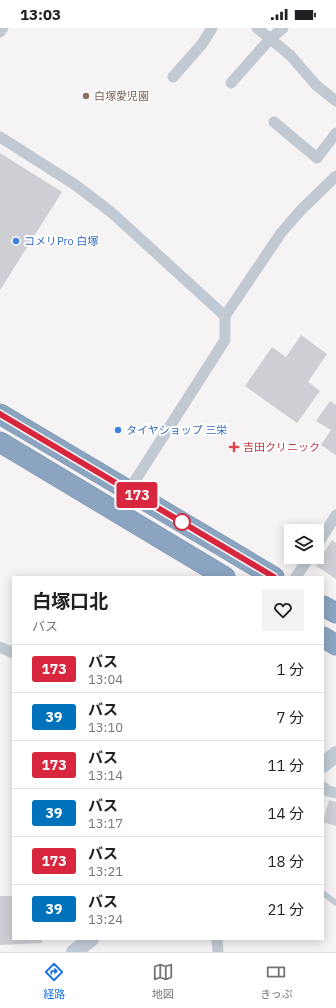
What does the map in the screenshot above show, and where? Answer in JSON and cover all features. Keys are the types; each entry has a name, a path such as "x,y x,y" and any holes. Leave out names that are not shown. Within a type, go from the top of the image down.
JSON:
{"highway":[{"path":"0,414 272,576"},
{"path":"0,442 223,576"},
{"path":"324,607 336,613"},
{"path":"324,638 336,644"}],"main road":[{"path":"324,764 336,754"},
{"path":"74,952 90,940"}],"street":[{"path":"0,32 3,28"},
{"path":"173,78 202,44 212,28"},
{"path":"257,28 290,55 316,85 336,101"},
{"path":"231,83 270,39 283,28"},
{"path":"274,122 318,158 336,133"},
{"path":"0,137 74,184 111,212 224,316"},
{"path":"129,490 225,340 224,316 281,233 301,210 336,176"},
{"path":"324,534 336,515"},
{"path":"297,576 304,564"},
{"path":"0,647 12,653"},
{"path":"324,787 336,793"},
{"path":"217,940 218,952"}],"lane":[{"path":"324,894 336,902"}],"building":[{"name":"コメリPro 白塚","path":"0,153 62,192 0,290"},
{"path":"301,335 327,354 308,382 320,391 297,423 245,386 272,347 286,357"},
{"path":"330,401 336,405 336,455 321,445 331,430 316,421"},
{"path":"332,540 336,543 336,579 316,566 317,564 324,564 324,553"},
{"path":"329,800 336,802 336,826 324,822"},
{"path":"0,896 12,896 12,940 42,940 42,943 0,945"}],"bus line":[{"name":"173","path":"0,414 272,576"}],"place":[{"name":"白塚愛児園","path":"86,96"},
{"name":"コメリPro 白塚","path":"16,241"},
{"name":"タイヤショップ 三栄","path":"118,430"},
{"name":"吉田クリニック","path":"234,447"}]}
